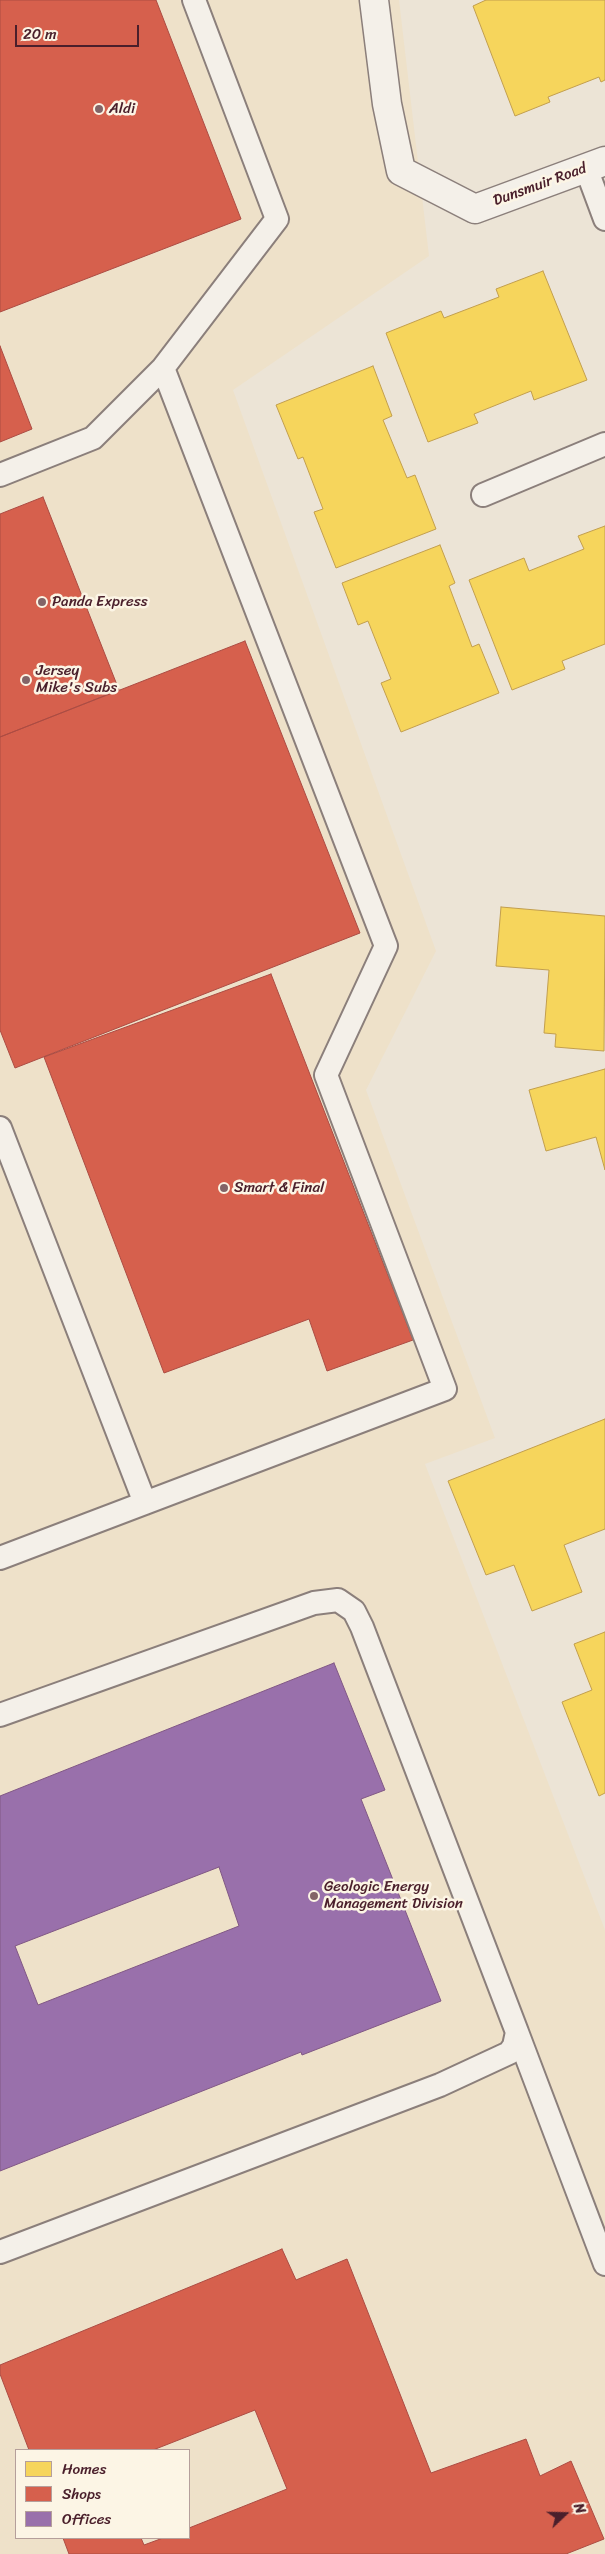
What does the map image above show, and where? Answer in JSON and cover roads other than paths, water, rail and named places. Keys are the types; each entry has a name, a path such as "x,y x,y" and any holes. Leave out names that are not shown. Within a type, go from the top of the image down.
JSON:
{"street":[{"name":"Dunsmuir Road","path":"374,0 387,104 401,172 475,209 595,165"}],"lane":[{"path":"0,475 93,438 163,368 277,219 194,0"},
{"path":"595,165 605,218"},
{"path":"0,1558 445,1389 326,1075 386,946 163,368"},
{"path":"483,495 605,444"},
{"path":"0,1128 145,1503"},
{"path":"0,1715 314,1603 338,1600 354,1611 362,1627 605,2264"},
{"path":"0,2252 440,2085 508,2053 514,2046 517,2032"}],"place":[{"name":"Aldi","path":"99,109"},
{"name":"Panda Express","path":"42,602"},
{"name":"Jersey Mike's Subs","path":"26,680"},
{"name":"Smart & Final","path":"224,1188"},
{"name":"Geologic Energy Management Division","path":"314,1896"}]}
